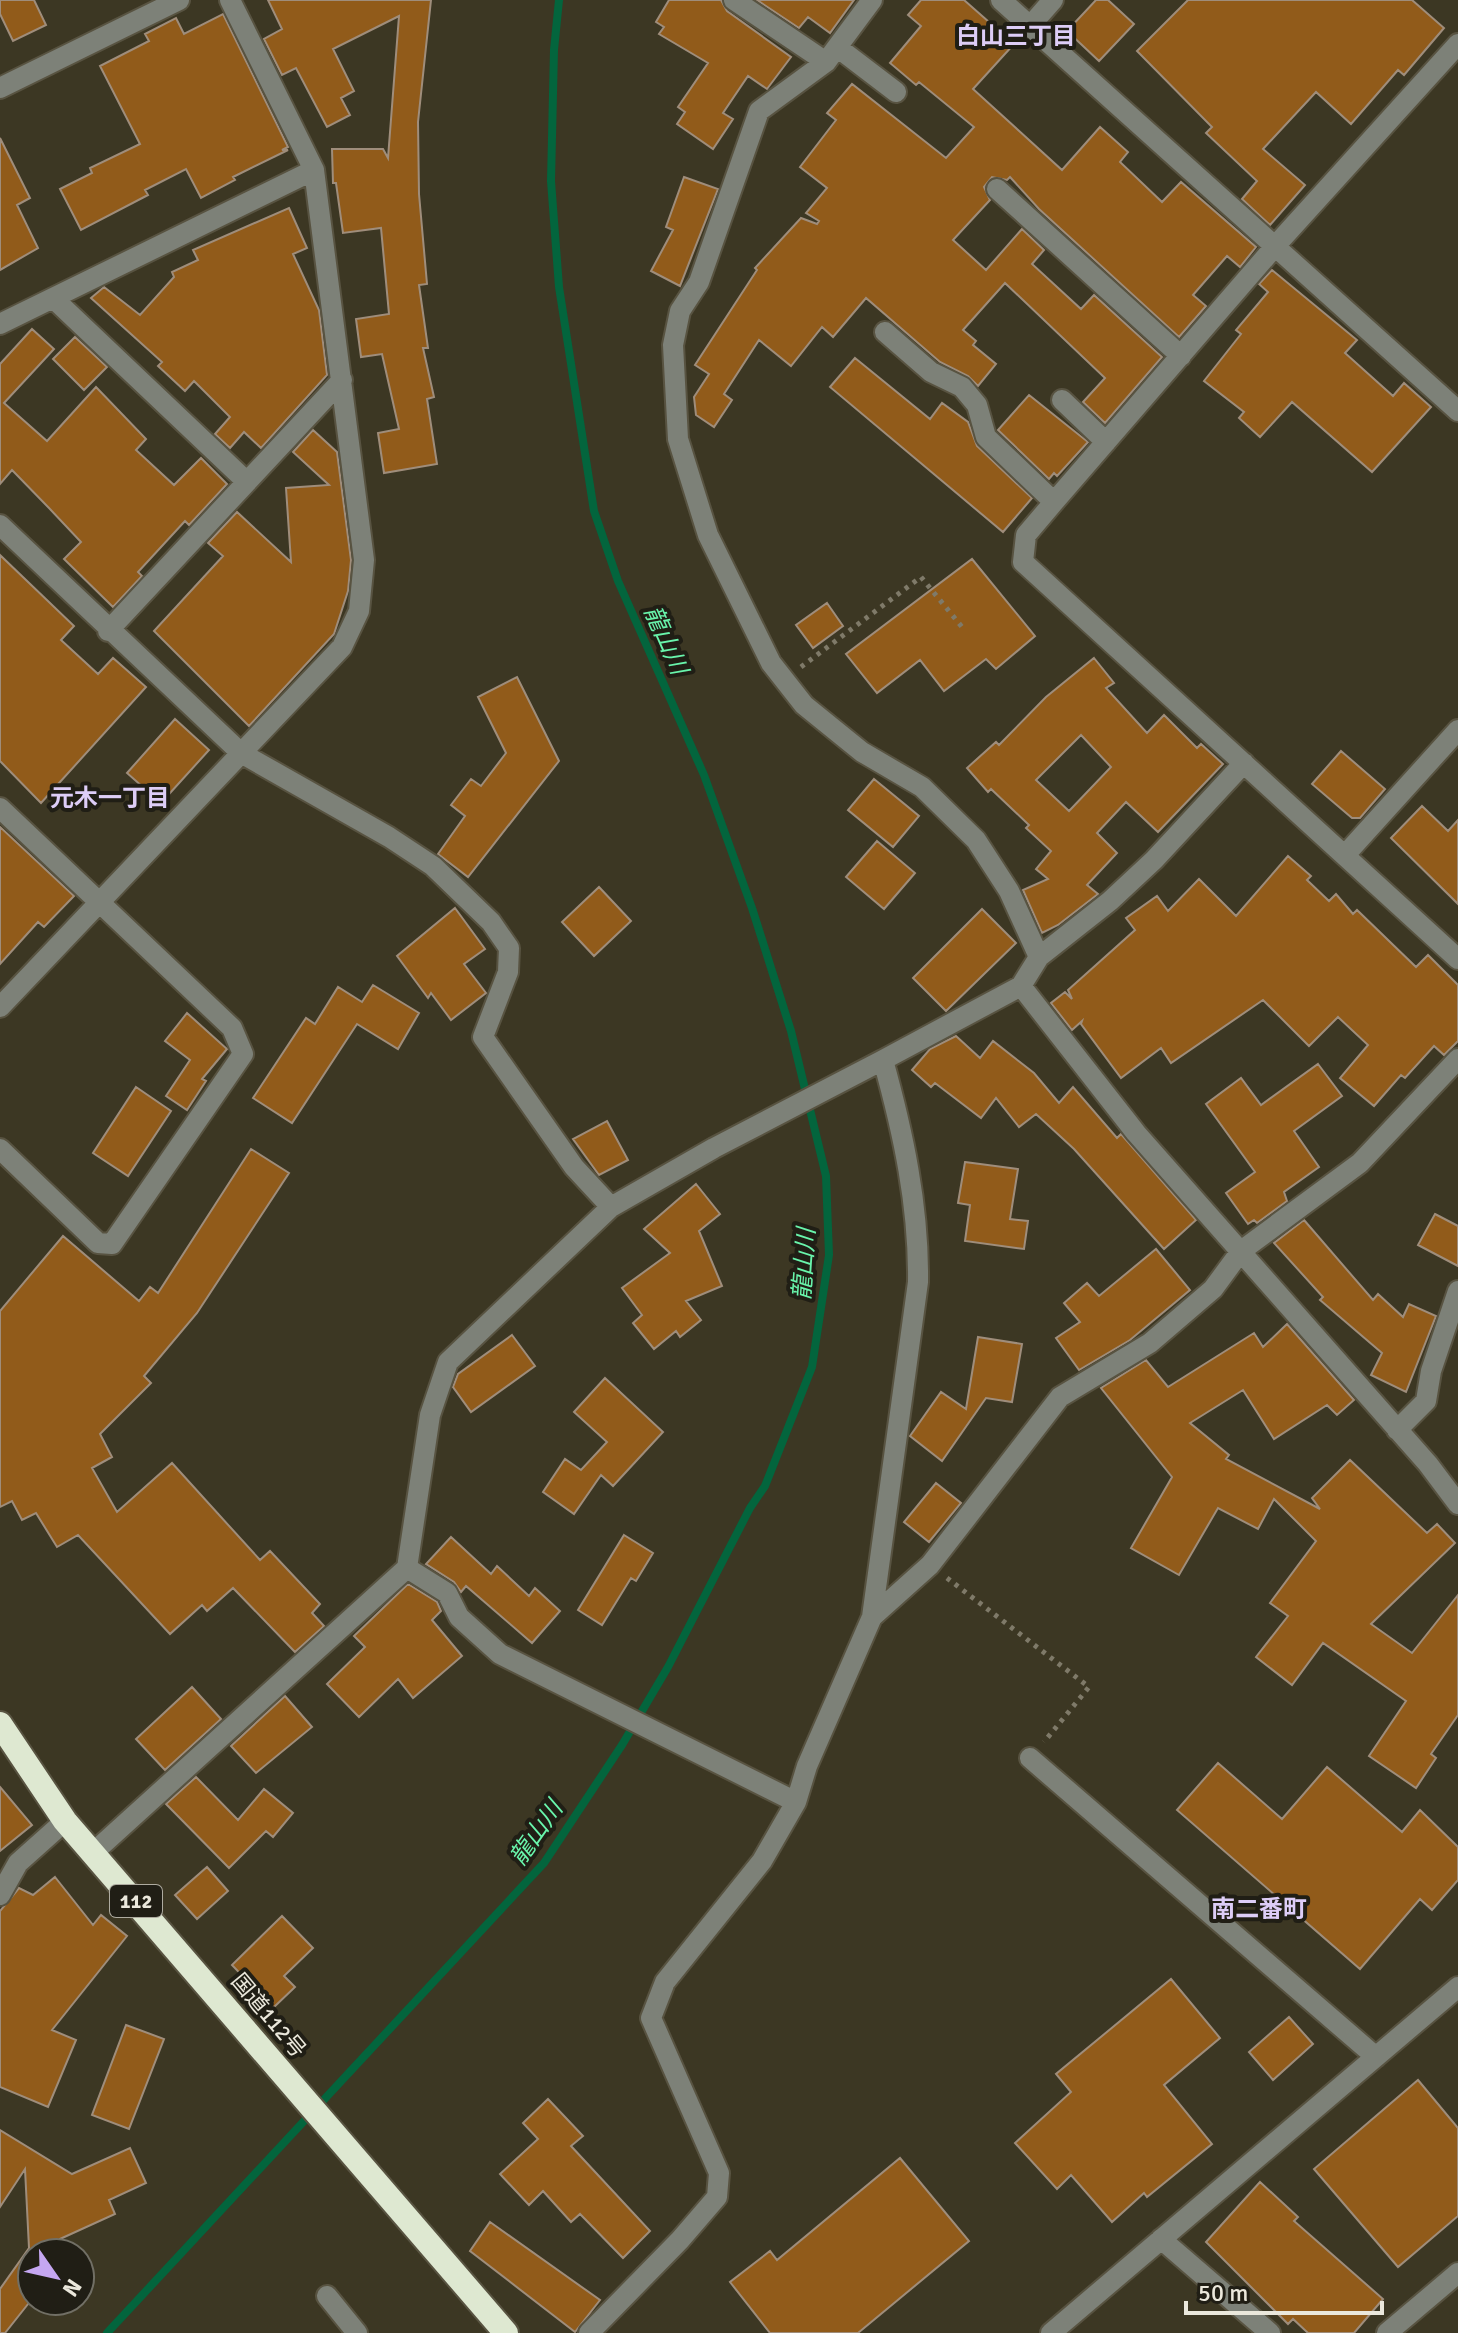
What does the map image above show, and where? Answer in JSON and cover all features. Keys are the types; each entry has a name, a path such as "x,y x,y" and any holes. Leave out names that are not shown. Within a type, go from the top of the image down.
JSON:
{"highway":[{"name":"国道112号","path":"0,1724 65,1821 506,2333"}],"street":[{"path":"0,88 179,0"},
{"path":"0,1007 342,647 359,611 364,560 314,170 230,0"},
{"path":"734,0 896,92"},
{"path":"872,0 832,55 759,111 699,282 680,311 673,345 678,439 708,535 739,604 784,680 804,705 862,752 922,787 976,840 1009,891 1039,957"},
{"path":"1001,0 1277,244 1458,411"},
{"path":"1031,25 1053,0"},
{"path":"1458,44 1277,244 1026,535 1023,562 1458,959"},
{"path":"0,324 314,170"},
{"path":"997,189 1181,356"},
{"path":"53,298 247,482"},
{"path":"885,332 931,372 962,387 977,405 986,437 1054,502"},
{"path":"108,631 342,380"},
{"path":"1062,400 1106,442"},
{"path":"0,525 108,631 241,753 389,837 433,866 491,922 509,948 508,972 483,1037 574,1167 611,1207"},
{"path":"1345,855 1458,730"},
{"path":"94,1852 407,1568 430,1415 448,1362 611,1207 714,1148 1021,986 1039,957 1110,901 1143,870 1244,763"},
{"path":"0,808 232,1028 243,1054 112,1244 98,1243 0,1149"},
{"path":"1021,986 1136,1133 1397,1430 1458,1504"},
{"path":"872,1617 930,1565 1060,1397 1150,1343 1213,1289 1241,1251 1360,1163 1458,1059"},
{"path":"589,2333 680,2240 717,2197 719,2173 651,2018 665,1982 762,1861 796,1802 807,1766 872,1617 918,1282 918,1245 903,1134 883,1060"},
{"path":"1397,1430 1426,1401 1431,1371 1458,1291"},
{"path":"407,1568 447,1593 459,1617 500,1654 796,1802"},
{"path":"1030,1758 1376,2057"},
{"path":"0,1895 18,1863 65,1821"},
{"path":"1051,2333 1458,1987"},
{"path":"1161,2239 1270,2333"},
{"path":"1387,2333 1458,2273"},
{"path":"327,2296 357,2333"}],"path":[{"path":"784,680 921,577 962,627"},
{"path":"930,1565 1089,1687 1030,1758"}],"building":[{"path":"0,0 34,0 46,25 13,41 0,14"},
{"path":"268,0 431,0 418,122 419,194 427,284 419,285 428,348 423,348 434,397 427,399 437,464 384,473 378,433 399,429 382,354 361,357 356,319 389,314 381,228 343,233 336,183 333,183 332,149 383,149 388,158 399,16 333,49 354,91 341,98 350,115 327,127 296,68 282,75 264,39 282,29"},
{"path":"669,0 721,0 727,11 791,57 767,89 748,76 723,113 733,119 713,149 677,124 685,112 678,107 708,63 659,34 664,27 656,22"},
{"path":"757,0 854,0 830,33 808,17 799,28"},
{"path":"921,0 964,0 1014,44 973,89 1062,170 1100,127 1128,152 1120,162 1162,202 1181,182 1256,247 1240,267 1227,256 1193,295 1206,306 1179,337 1039,209 1010,177 1007,180 992,177 984,187 990,200 953,240 986,270 1022,229 1044,250 1032,264 1081,309 1094,295 1162,357 1105,423 1083,402 1105,378 1005,283 963,330 976,341 973,345 996,364 978,386 968,376 940,362 866,298 833,337 822,327 791,366 759,340 724,394 732,400 714,427 696,415 694,397 709,374 695,365 757,270 755,268 801,218 817,224 819,221 806,213 827,188 800,167 836,120 827,113 852,84 946,158 974,127 919,82 916,85 890,63 921,26 908,15"},
{"path":"1096,0 1108,0 1134,24 1099,61 1067,31"},
{"path":"1188,0 1412,0 1444,28 1404,75 1398,70 1351,124 1316,92 1263,149 1305,185 1270,225 1242,199 1257,181 1206,133 1212,127 1137,51"},
{"path":"223,14 288,147 282,150 288,150 233,177 235,180 201,198 186,169 145,190 148,195 81,230 60,189 92,173 90,168 140,144 100,66 149,41 145,34 176,18 184,34"},
{"path":"0,138 30,198 17,205 38,248 0,270"},
{"path":"684,177 718,189 680,286 651,271 673,230 666,227"},
{"path":"289,208 307,248 293,254 319,310 327,375 261,448 244,432 230,448 215,434 230,417 194,381 185,391 158,366 162,362 91,298 104,287 140,315 174,277 172,272 198,260 193,250"},
{"path":"1272,270 1357,340 1345,353 1393,396 1404,383 1431,407 1372,472 1292,402 1260,437 1239,418 1244,412 1204,381 1241,334 1236,330 1268,292 1259,284"},
{"path":"32,329 54,349 4,403 47,441 96,387 146,439 136,450 174,485 201,458 227,484 189,525 185,521 138,572 142,576 113,607 64,559 81,542 12,470 0,484 0,364"},
{"path":"75,337 107,367 84,390 53,359"},
{"path":"855,358 930,419 942,403 968,422 977,446 1032,498 1003,532 830,387"},
{"path":"1029,395 1088,442 1057,476 1054,473 1049,479 998,430"},
{"path":"313,430 337,452 351,560 348,591 334,634 249,726 154,631 223,556 208,543 237,512 291,562 286,488 329,485 293,452"},
{"path":"0,555 74,626 61,640 98,674 113,658 146,687 41,803 0,761"},
{"path":"972,559 1035,636 996,669 986,659 944,691 920,660 877,693 846,654"},
{"path":"827,603 843,626 813,648 796,625"},
{"path":"1094,658 1114,683 1106,688 1147,733 1164,715 1197,748 1201,744 1223,764 1158,832 1126,802 1097,833 1117,853 1087,885 1098,894 1058,925 1042,933 1023,890 1048,879 1036,869 1051,851 1026,828 1029,825 991,789 988,792 967,768 996,742 999,745 1046,697","holes":["1081,735 1111,767 1069,811 1036,780"]},
{"path":"517,677 559,761 468,877 438,854 465,816 451,805 471,779 481,786 506,753 478,697"},
{"path":"175,719 209,750 161,803 127,773"},
{"path":"1341,751 1385,789 1360,818 1352,818 1312,784"},
{"path":"874,779 919,816 893,847 848,810"},
{"path":"1422,806 1448,831 1458,820 1458,904 1391,838"},
{"path":"0,827 74,896 44,927 38,922 0,964"},
{"path":"877,841 915,873 884,909 846,877"},
{"path":"1288,856 1311,876 1307,880 1329,901 1336,894 1353,914 1357,910 1416,967 1428,955 1458,985 1458,1041 1444,1055 1434,1046 1405,1078 1401,1075 1374,1106 1340,1078 1368,1045 1338,1017 1309,1046 1263,1000 1171,1063 1161,1048 1121,1078 1081,1024 1082,1021 1072,1030 1051,1003 1065,992 1072,999 1068,990 1135,930 1126,918 1157,896 1168,911 1199,879 1236,916"},
{"path":"599,887 631,921 594,956 562,922"},
{"path":"455,908 485,949 464,964 486,993 451,1020 431,993 428,998 397,956"},
{"path":"982,909 1016,943 946,1011 913,978"},
{"path":"373,985 419,1013 398,1049 357,1024 292,1123 253,1098 306,1018 315,1024 338,987 362,1002"},
{"path":"187,1013 227,1049 202,1079 206,1081 187,1110 166,1096 190,1060 165,1041"},
{"path":"956,1036 980,1058 993,1041 1034,1073 1059,1103 1073,1087 1117,1138 1121,1134 1196,1220 1164,1249 1074,1149 1036,1114 1019,1127 996,1098 981,1118 935,1083 931,1087 912,1070 930,1049"},
{"path":"1318,1064 1342,1096 1294,1131 1319,1167 1284,1192 1287,1201 1257,1223 1254,1220 1248,1224 1226,1193 1255,1172 1206,1104 1241,1078 1261,1105"},
{"path":"136,1087 171,1111 128,1176 93,1153"},
{"path":"607,1121 628,1160 599,1175 573,1139"},
{"path":"251,1149 289,1173 197,1313 144,1376 151,1383 100,1434 112,1457 92,1468 117,1512 172,1463 260,1560 270,1551 320,1604 312,1613 324,1626 295,1652 233,1588 207,1611 202,1605 170,1634 78,1535 57,1547 36,1513 22,1520 12,1501 0,1507 0,1311 63,1236 139,1301 150,1287 158,1293"},
{"path":"965,1162 1018,1169 1010,1219 1028,1221 1024,1249 965,1241 970,1205 958,1203"},
{"path":"696,1184 720,1214 699,1231 722,1286 686,1301 701,1320 680,1337 676,1331 654,1349 633,1323 642,1315 622,1288 670,1253 644,1229"},
{"path":"1435,1214 1458,1226 1458,1266 1418,1245"},
{"path":"1304,1220 1373,1300 1378,1294 1403,1317 1409,1304 1436,1316 1406,1392 1371,1375 1382,1353 1320,1300 1323,1297 1274,1243"},
{"path":"1156,1249 1190,1290 1130,1340 1079,1370 1056,1338 1080,1322 1064,1303 1087,1283 1099,1296"},
{"path":"1287,1324 1354,1400 1337,1415 1327,1405 1274,1439 1243,1390 1190,1423 1229,1455 1226,1459 1320,1509 1312,1498 1350,1460 1427,1533 1437,1524 1455,1543 1371,1624 1412,1653 1458,1595 1458,1715 1431,1754 1436,1758 1416,1788 1369,1756 1406,1701 1323,1643 1292,1685 1256,1657 1288,1616 1270,1603 1316,1541 1274,1499 1258,1529 1218,1508 1179,1575 1131,1548 1172,1477 1101,1388 1146,1360 1168,1387 1254,1333 1263,1347"},
{"path":"512,1335 535,1366 471,1412 453,1387 458,1374"},
{"path":"978,1337 1022,1344 1012,1402 986,1398 942,1461 910,1436 941,1392 966,1409"},
{"path":"605,1378 663,1432 613,1486 601,1475 574,1514 543,1492 565,1459 581,1470 607,1442 574,1412"},
{"path":"936,1483 961,1503 929,1542 904,1522"},
{"path":"624,1535 653,1553 636,1581 631,1578 602,1625 578,1610"},
{"path":"451,1537 491,1574 497,1566 529,1596 535,1588 560,1611 532,1643 466,1586 461,1592 454,1582 426,1564"},
{"path":"408,1584 437,1602 441,1611 432,1620 462,1656 413,1698 398,1679 359,1717 327,1684 365,1647 354,1636"},
{"path":"192,1687 221,1719 165,1770 136,1739"},
{"path":"285,1696 312,1727 256,1773 231,1746"},
{"path":"1218,1763 1282,1819 1327,1767 1402,1832 1420,1810 1458,1847 1458,1880 1432,1910 1420,1899 1360,1969 1177,1810"},
{"path":"196,1777 238,1820 264,1789 293,1813 273,1837 266,1831 229,1868 166,1804"},
{"path":"0,1787 32,1825 0,1851"},
{"path":"207,1867 228,1891 197,1919 175,1895"},
{"path":"55,1877 93,1925 101,1915 127,1936 52,2030 76,2040 48,2107 0,2087 0,1911 19,1888 33,1895"},
{"path":"282,1916 313,1948 284,1976 295,1987 273,2008 232,1965"},
{"path":"1171,1979 1220,2038 1164,2085 1212,2144 1147,2197 1144,2193 1112,2222 1071,2175 1057,2189 1015,2143 1071,2092 1056,2074"},
{"path":"1289,2017 1313,2044 1273,2080 1249,2052"},
{"path":"126,2025 164,2039 129,2129 92,2115"},
{"path":"1418,2080 1458,2128 1458,2216 1398,2267 1314,2169"},
{"path":"548,2099 583,2136 571,2146 650,2231 623,2258 580,2214 571,2222 543,2191 529,2205 500,2174 538,2139 523,2123"},
{"path":"0,2130 72,2174 130,2148 146,2183 109,2200 115,2214 64,2237 28,2237 25,2169 0,2207"},
{"path":"900,2158 969,2241 858,2333 770,2333 730,2282 770,2251 777,2260"},
{"path":"1260,2182 1298,2217 1294,2221 1383,2299 1354,2333 1308,2333 1293,2319 1288,2324 1206,2242"},
{"path":"490,2222 600,2300 575,2332 470,2251"},
{"path":"16,2266 18,2317 5,2333 0,2333 0,2289"}],"waterway":[{"name":"龍山川","path":"107,2333 544,1863 622,1745 668,1667 750,1508 765,1486 812,1367 829,1255 826,1176 791,1031 752,908 704,775 618,581 594,511 559,287 551,181 554,50 559,0"}],"district":[{"name":"白山三丁目","path":"1016,36"},
{"name":"元木一丁目","path":"110,798"},
{"name":"南二番町","path":"1259,1909"}]}
